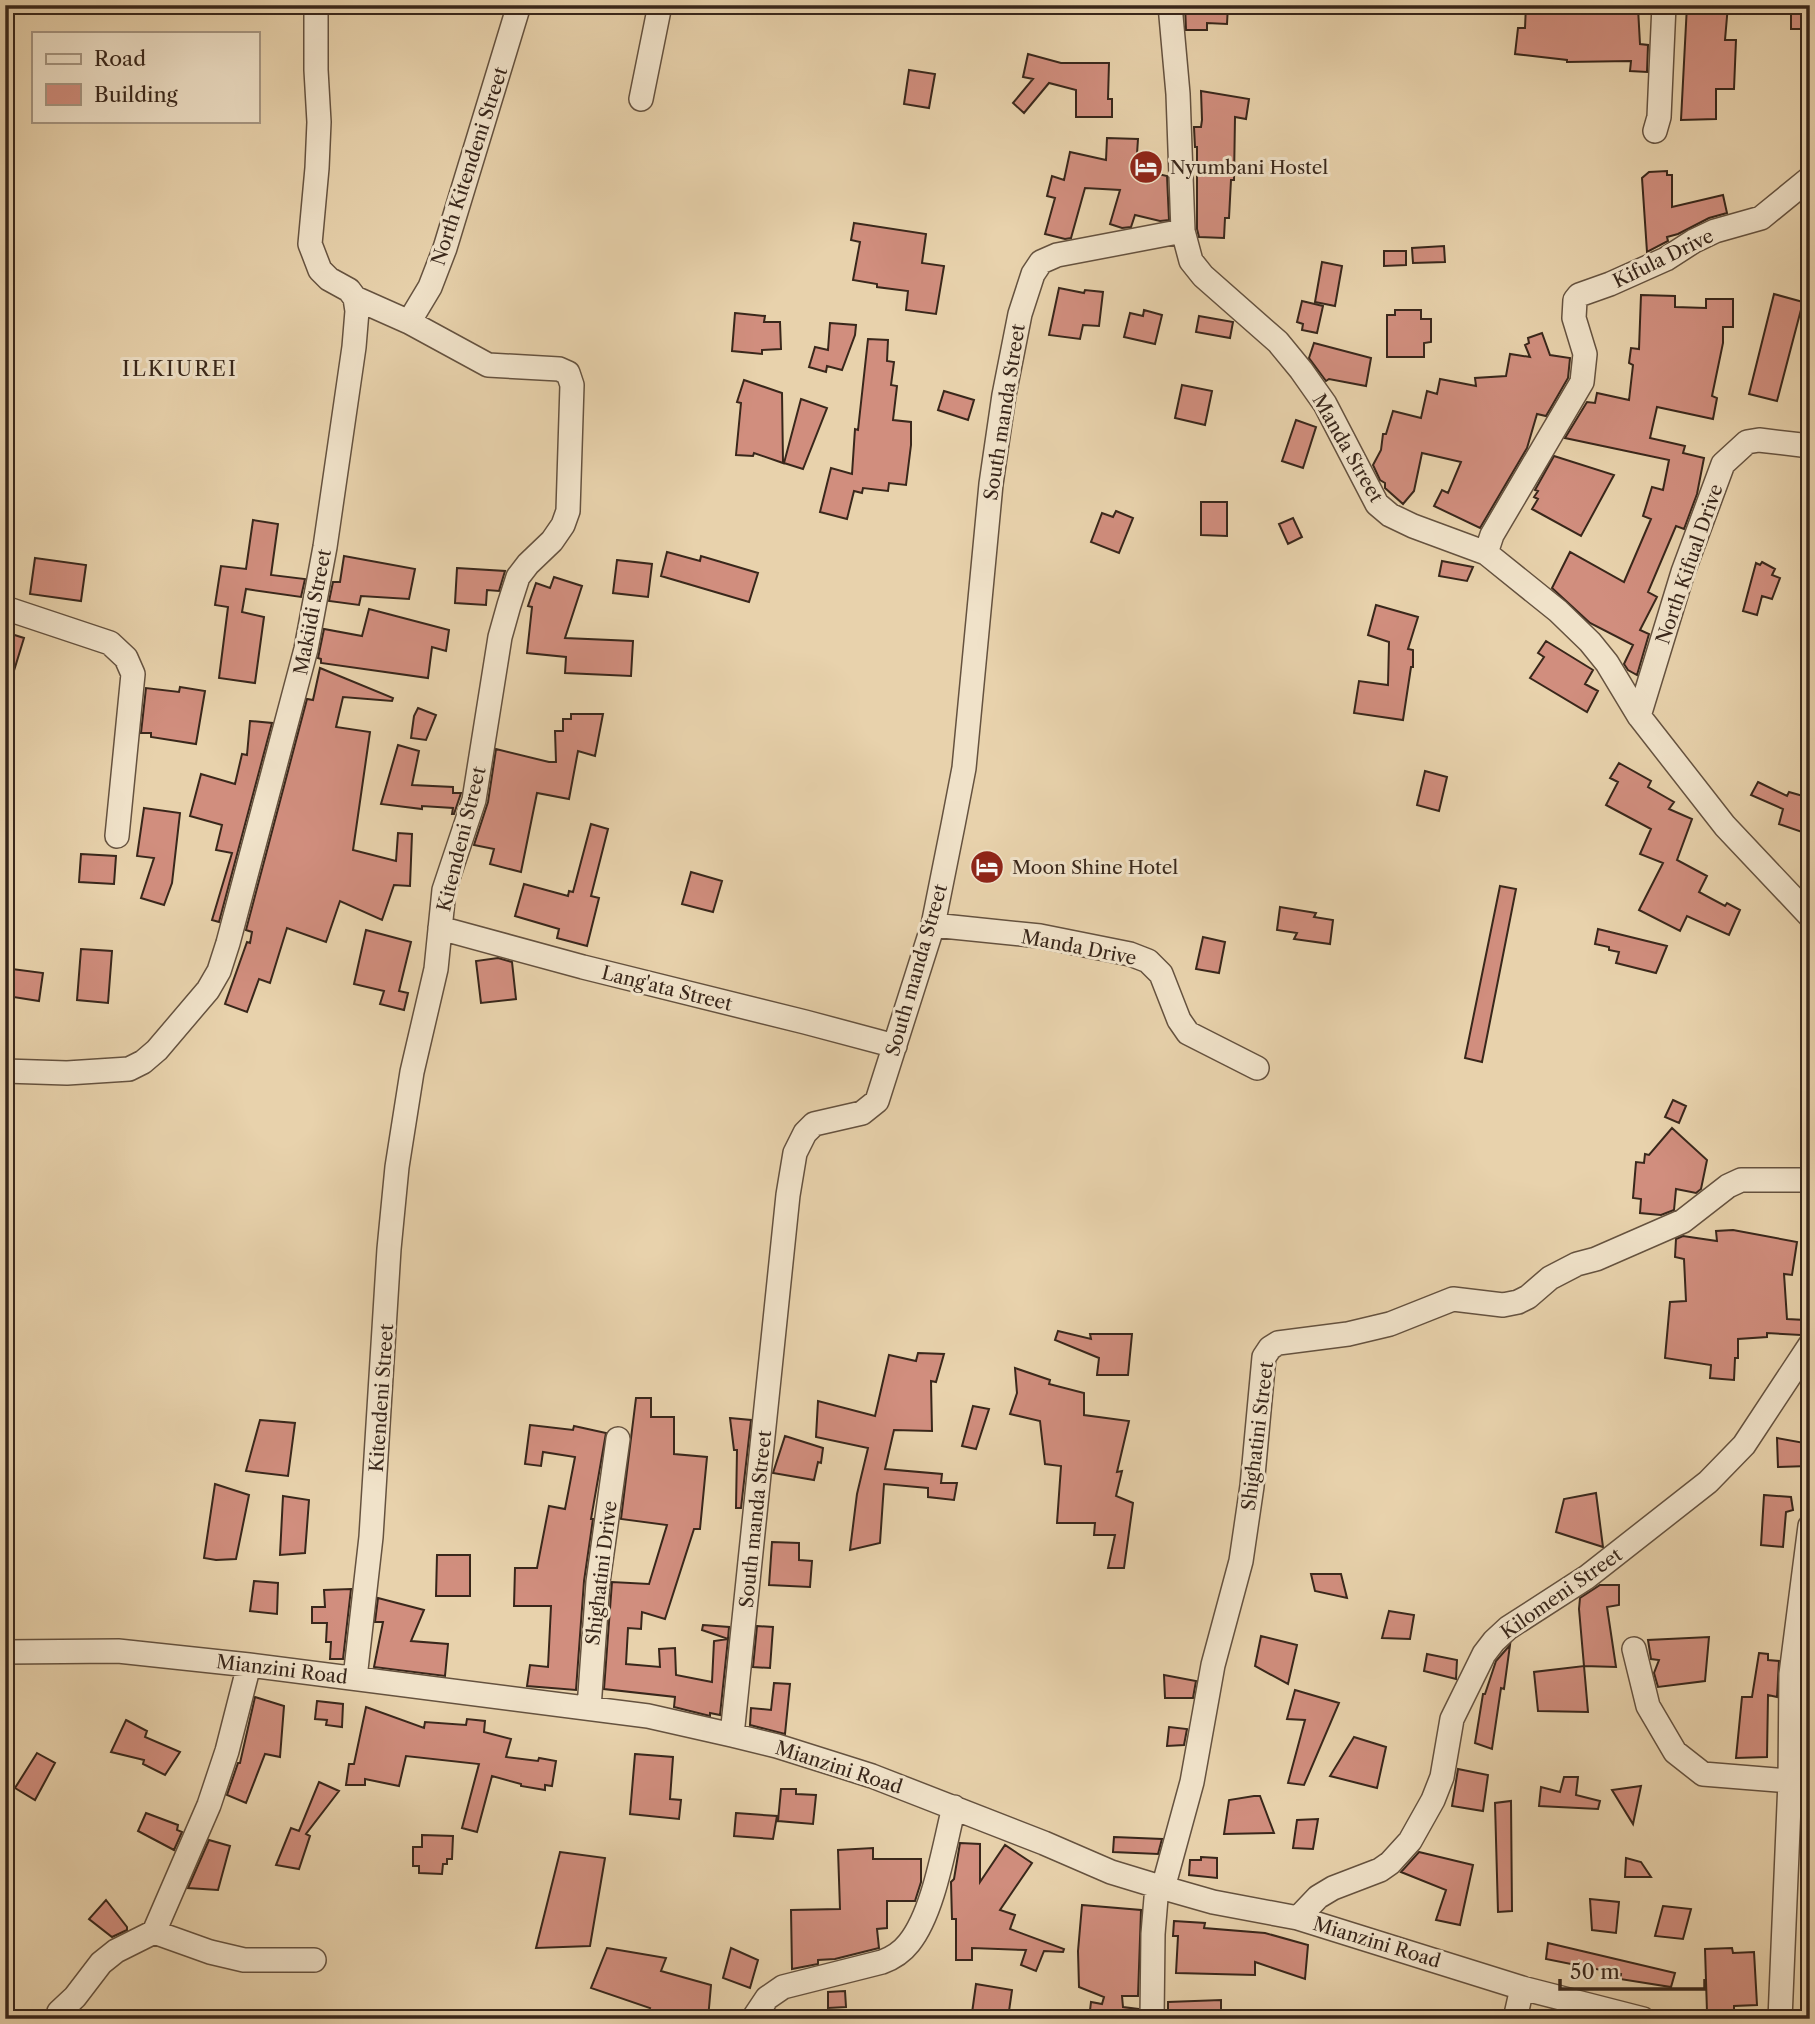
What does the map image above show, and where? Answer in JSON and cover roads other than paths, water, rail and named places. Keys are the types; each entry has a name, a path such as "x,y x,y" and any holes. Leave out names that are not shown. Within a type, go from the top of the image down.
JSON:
{"street":[{"path":"316,5 319,121 310,244 320,270 329,279 349,290 355,298"},
{"name":"North Kitendeni Street","path":"409,323 430,287 445,248 519,5"},
{"path":"641,99 660,5"},
{"name":"Manda Street","path":"1170,5 1178,94 1183,232 1191,261 1203,276 1278,342 1301,370 1325,404 1377,504 1413,526 1486,553 1558,611 1607,663 1639,716 1725,826 1810,916"},
{"path":"1655,131 1659,117 1664,5"},
{"name":"Kifula Drive","path":"1486,553 1492,535 1582,382 1585,354 1574,318 1575,300 1579,295 1666,259 1715,231 1761,218 1809,178"},
{"name":"South manda Street","path":"732,1735 788,1195 795,1153 804,1133 814,1124 862,1112 871,1107 880,1094 933,925 964,768 983,551 1004,394 1020,314 1033,274 1041,262 1057,256 1183,232"},
{"name":"Kitendeni Street","path":"355,298 488,365 559,369 568,373 572,385 568,511 563,525 552,541 518,577 500,637 474,800 444,890 436,969 412,1072 397,1167 389,1249 371,1537 355,1678"},
{"name":"Makiidi Street","path":"5,1071 67,1073 129,1069 157,1050 208,990 219,971 306,649 325,547 354,347 357,311 355,298"},
{"name":"North Kifual Drive","path":"1639,716 1684,572 1723,464 1747,442 1759,440 1810,446"},
{"path":"5,608 110,643 126,658 133,674 117,835"},
{"name":"Manda Drive","path":"933,925 1040,936 1130,954 1148,961 1161,974 1178,1020 1188,1033 1257,1068"},
{"name":"Lang'ata Street","path":"440,928 895,1046"},
{"name":"Shighatini Street","path":"1160,1887 1192,1782 1213,1665 1241,1561 1252,1486 1264,1357 1270,1348 1278,1343 1348,1334 1390,1324 1453,1300 1503,1306 1518,1302 1550,1278 1577,1264 1596,1259 1683,1221 1713,1197 1741,1180 1810,1180"},
{"name":"Kilomeni Street","path":"1298,1918 1318,1897 1333,1888 1380,1870 1390,1863 1410,1840 1433,1801 1442,1777 1452,1718 1484,1654 1494,1641 1508,1628 1587,1577 1707,1482 1744,1445 1810,1345"},
{"name":"Shighatini Drive","path":"589,1708 598,1582 618,1439"},
{"path":"1780,2019 1790,1781 1791,1674 1810,1526"},
{"path":"1634,1649 1648,1706 1675,1752 1703,1774 1790,1781"},
{"name":"Mianzini Road","path":"5,1652 118,1651 648,1716 777,1746 872,1776 1111,1872 1160,1887 1213,1902 1298,1918 1521,1988 1643,2019"},
{"path":"59,2012 75,1997 101,1963 116,1951 154,1932 209,1805 227,1751 248,1665"},
{"path":"753,2019 767,1998 783,1987 882,1962 893,1958 907,1946 916,1933 927,1906 954,1807"},
{"path":"1152,2019 1153,1934 1160,1887"},
{"path":"154,1932 210,1952 244,1960 314,1960"},
{"path":"1515,2019 1521,1988"}],"place":[{"name":"Nyumbani Hostel","path":"1146,167"},
{"name":"Moon Shine Hotel","path":"987,867"}],"district":[{"name":"ILKIUREI","path":"180,369"}]}
